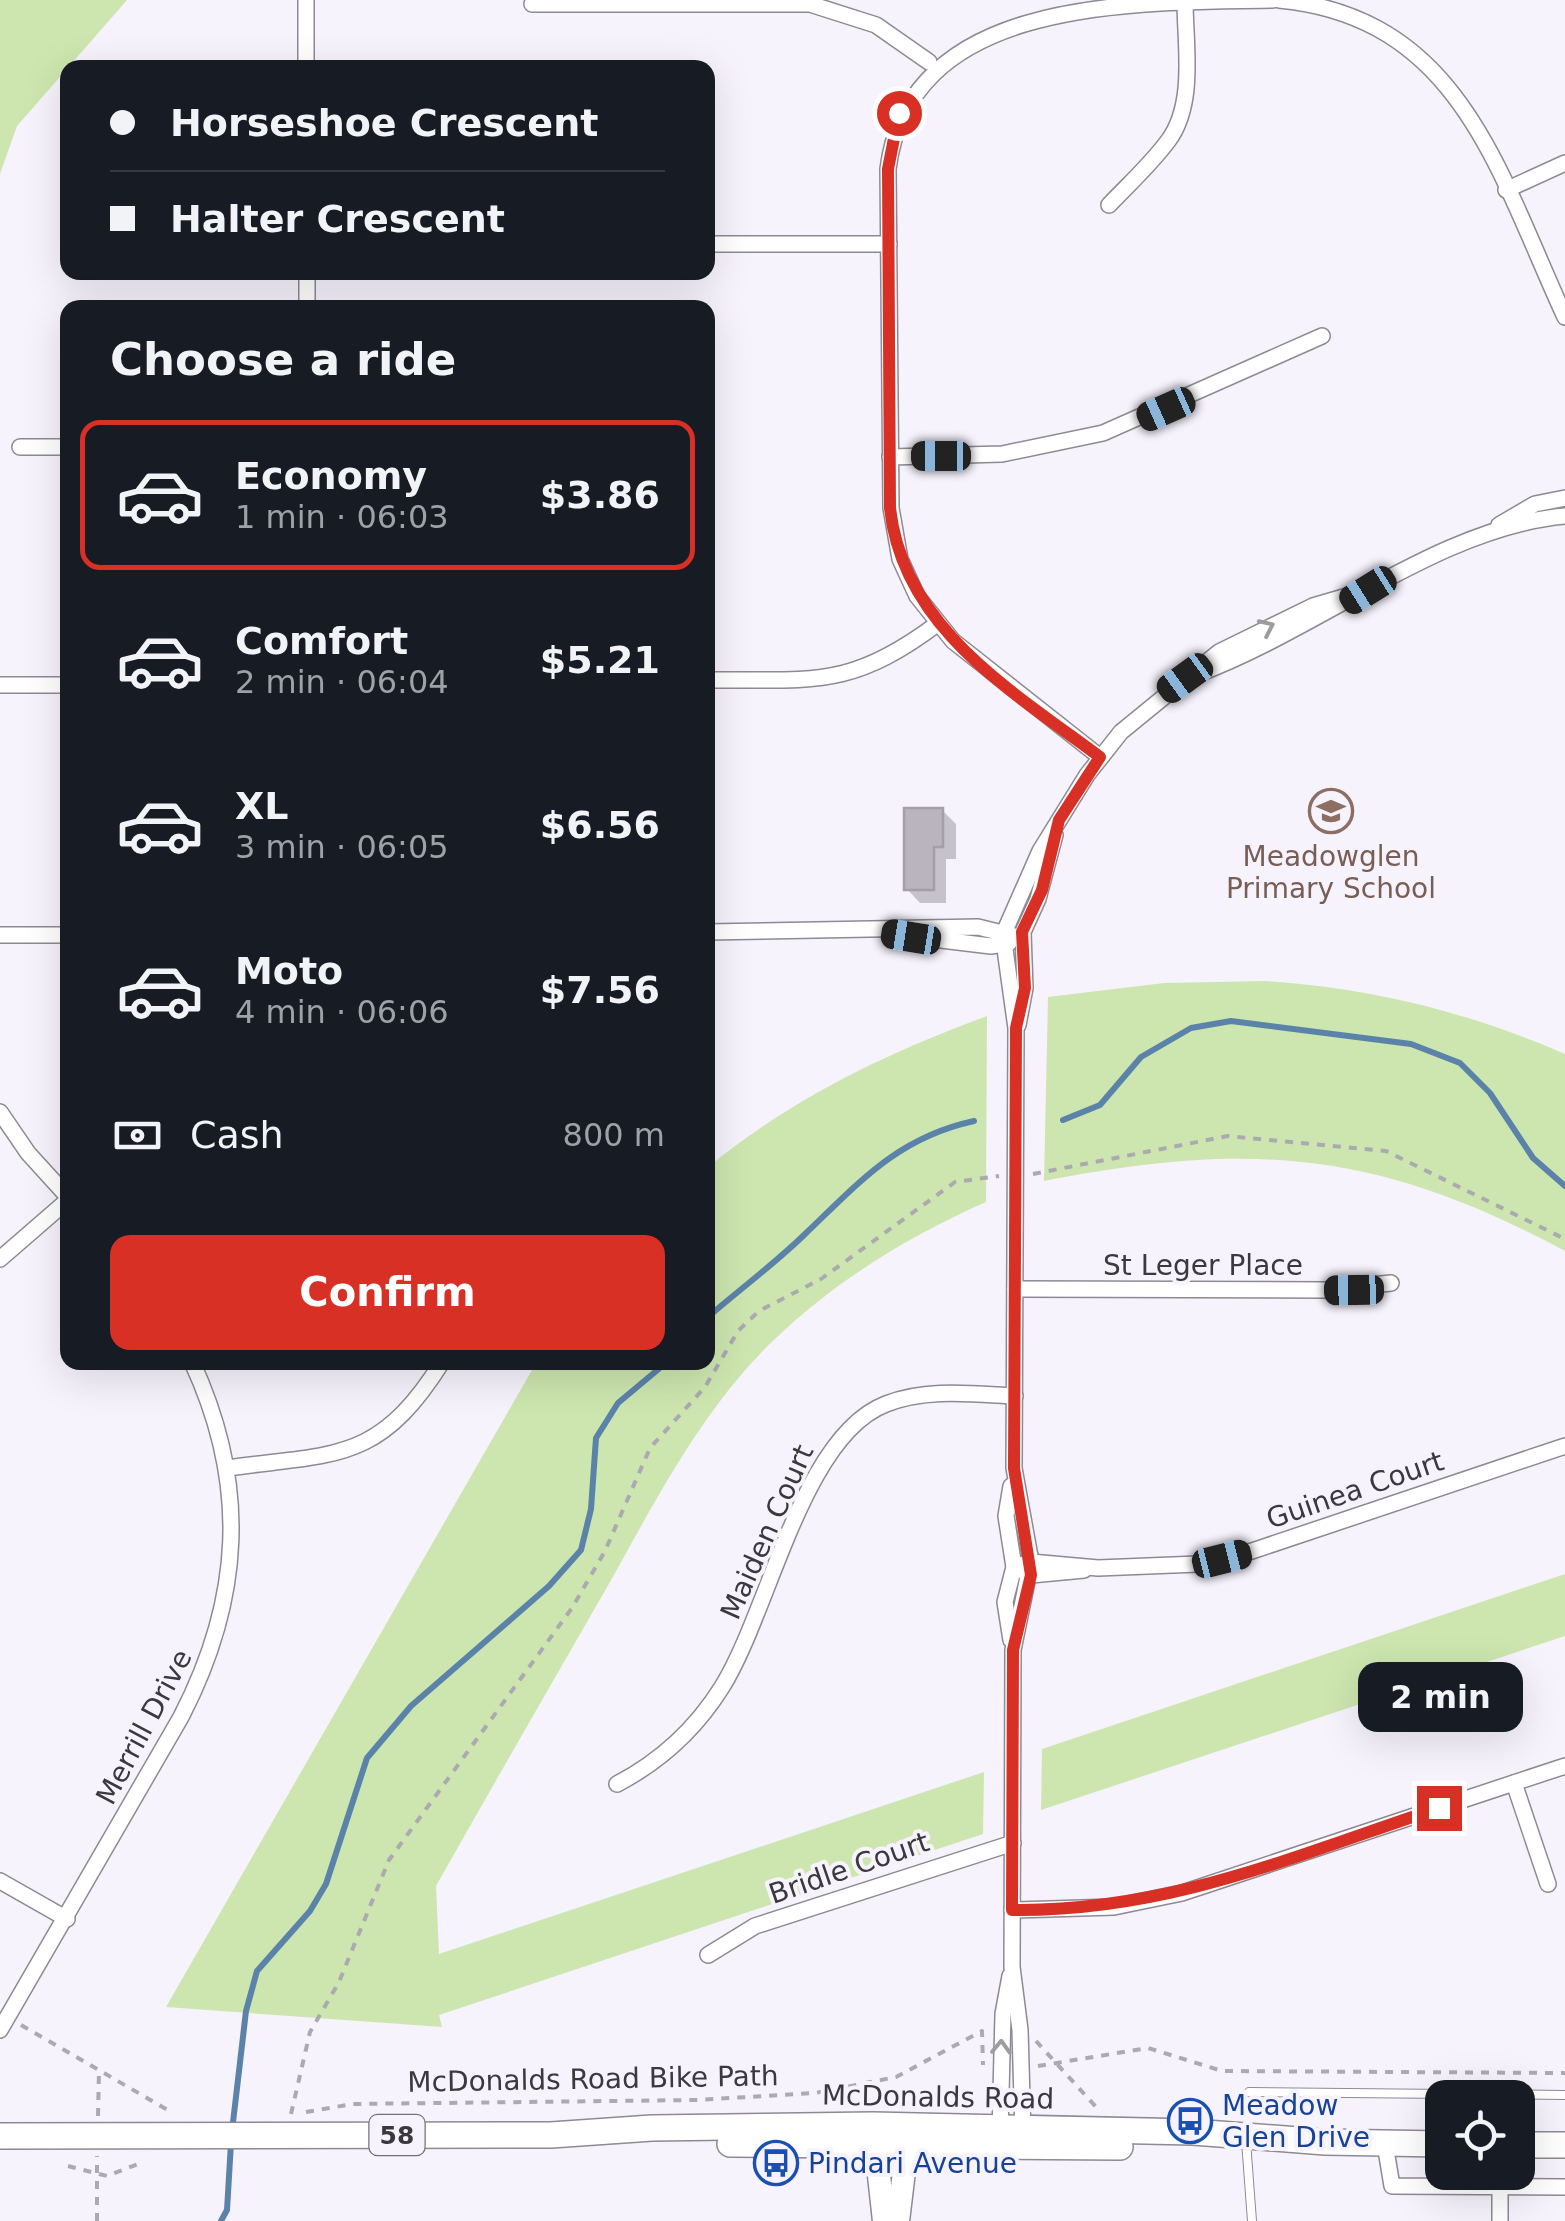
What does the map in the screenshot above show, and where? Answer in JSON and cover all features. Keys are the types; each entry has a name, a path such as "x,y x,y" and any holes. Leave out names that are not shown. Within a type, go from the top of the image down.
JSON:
{"main road":[{"name":"McDonalds Road","path":"0,2136 550,2135 652,2128 874,2136 1425,2144"},
{"name":"McDonalds Road","path":"1011,2137 1100,2129 1246,2142"},
{"path":"1535,2145 1565,2145"}],"street":[{"path":"306,0 306,60"},
{"path":"1027,5 1276,0 1350,14 1408,45 1454,92 1506,190 1565,317"},
{"path":"1109,206 1169,140 1178,123 1186,86 1185,1"},
{"path":"532,4 810,4 876,25 930,62"},
{"path":"954,36 905,98 894,130 888,169 890,508 900,559 917,596 937,624 968,654 1100,757"},
{"path":"1506,190 1565,164"},
{"path":"715,244 889,244"},
{"path":"890,456 1002,454 1085,438 1134,423 1322,336"},
{"path":"20,447 60,447"},
{"path":"1483,536 1519,511 1565,498"},
{"path":"1011,2137 1022,2066 1012,1967 1013,1650 1005,1602 1014,1568 1006,1516 1014,1468 1016,1028 1003,938 1059,820 1100,757 1144,710 1185,678 1237,641 1312,606 1368,590 1483,536 1546,517 1565,516"},
{"path":"715,680 844,676 884,661 937,624"},
{"path":"0,686 60,685"},
{"path":"1016,1028 1025,988 1022,938 1042,890 1059,820"},
{"path":"715,932 879,932 1022,938"},
{"path":"0,936 60,935"},
{"path":"0,1112 60,1190"},
{"path":"0,1259 60,1206"},
{"name":"St Leger Place","path":"1015,1289 1324,1290 1390,1283"},
{"name":"Merrill Drive","path":"4,2024 181,1718 213,1648 232,1546 226,1468 209,1400 196,1370"},
{"path":"226,1468 364,1446 387,1432 436,1370"},
{"name":"Maiden Court","path":"617,1784 668,1752 695,1725 725,1684 816,1478 850,1426 883,1405 904,1398 1014,1396"},
{"name":"Guinea Court","path":"1014,1568 1172,1567 1252,1551 1565,1446"},
{"path":"1013,1650 1031,1568 1014,1468"},
{"path":"1012,1910 1114,1907 1182,1893 1565,1766"},
{"path":"1514,1783 1548,1884"},
{"name":"Bridle Court","path":"708,1955 755,1926 1013,1843"},
{"path":"0,1880 67,1919"},
{"path":"1011,2137 1001,2066 1003,2014 1012,1967"},
{"path":"874,2136 884,2221"},
{"path":"898,2221 909,2136"},
{"path":"1385,2144 1392,2186 1425,2186"},
{"path":"1535,2187 1565,2187"},
{"path":"1500,2190 1500,2221"}],"lane":[{"path":"1248,2092 1565,2095"},
{"path":"1246,2142 1252,2221"}],"path":[{"path":"4,2024 165,2109"},
{"path":"1020,2030 1043,2046 1094,2103 1100,2129"},
{"name":"McDonalds Road Bike Path","path":"291,2114 353,2104 697,2100 815,2093 896,2076 982,2031 982,2065 1001,2066"},
{"path":"1022,2066 1059,2065 1148,2048 1222,2071 1565,2073"},
{"path":"96,2221 98,2157"},
{"path":"68,2166 97,2176 138,2164"}],"green space":[{"path":"0,0 127,0 75,60 60,60 60,77 17,126 0,174"},
{"path":"1265,981 1343,989 1418,1004 1492,1026 1565,1054 1565,1251 1497,1217 1433,1192 1372,1174 1312,1163 1250,1159 1187,1161 1044,1181 1048,997 1164,983"},
{"path":"987,1016 986,1202 929,1229 824,1297 750,1365 703,1425 436,1886 439,1954 984,1772 983,1834 439,2015 442,2027 166,2007 532,1370 715,1370 715,1162 806,1099 912,1046"},
{"path":"1565,1574 1565,1636 1041,1810 1042,1749"}],"building":[{"path":"904,808 943,808 943,847 934,847 934,890 904,890"}],"waterway":[{"path":"1063,1120 1100,1105 1141,1057 1191,1028 1231,1021 1411,1044 1460,1063 1490,1093 1533,1158 1565,1186"},
{"path":"715,1311 880,1165 922,1139 974,1121"},
{"path":"232,2131 246,2011 257,1971 310,1911 326,1884 367,1758 411,1706 549,1586 581,1550 591,1509 596,1438 618,1403 657,1370"},
{"path":"221,2221 227,2210 231,2143"}],"place":[{"name":"Meadowglen Primary School","path":"1331,811"},
{"name":"Meadow Glen Drive","path":"1190,2121"},
{"name":"Pindari Avenue","path":"776,2163"}],"route":[{"path":"899,113 888,169 890,508 900,559 926,611 953,641 1100,757 1059,820 1042,890 1022,932 1026,970 1024,1004 1016,1028 1014,1468 1031,1575 1024,1590 1013,1650 1012,1910 1114,1907 1182,1893 1439,1808"}]}
